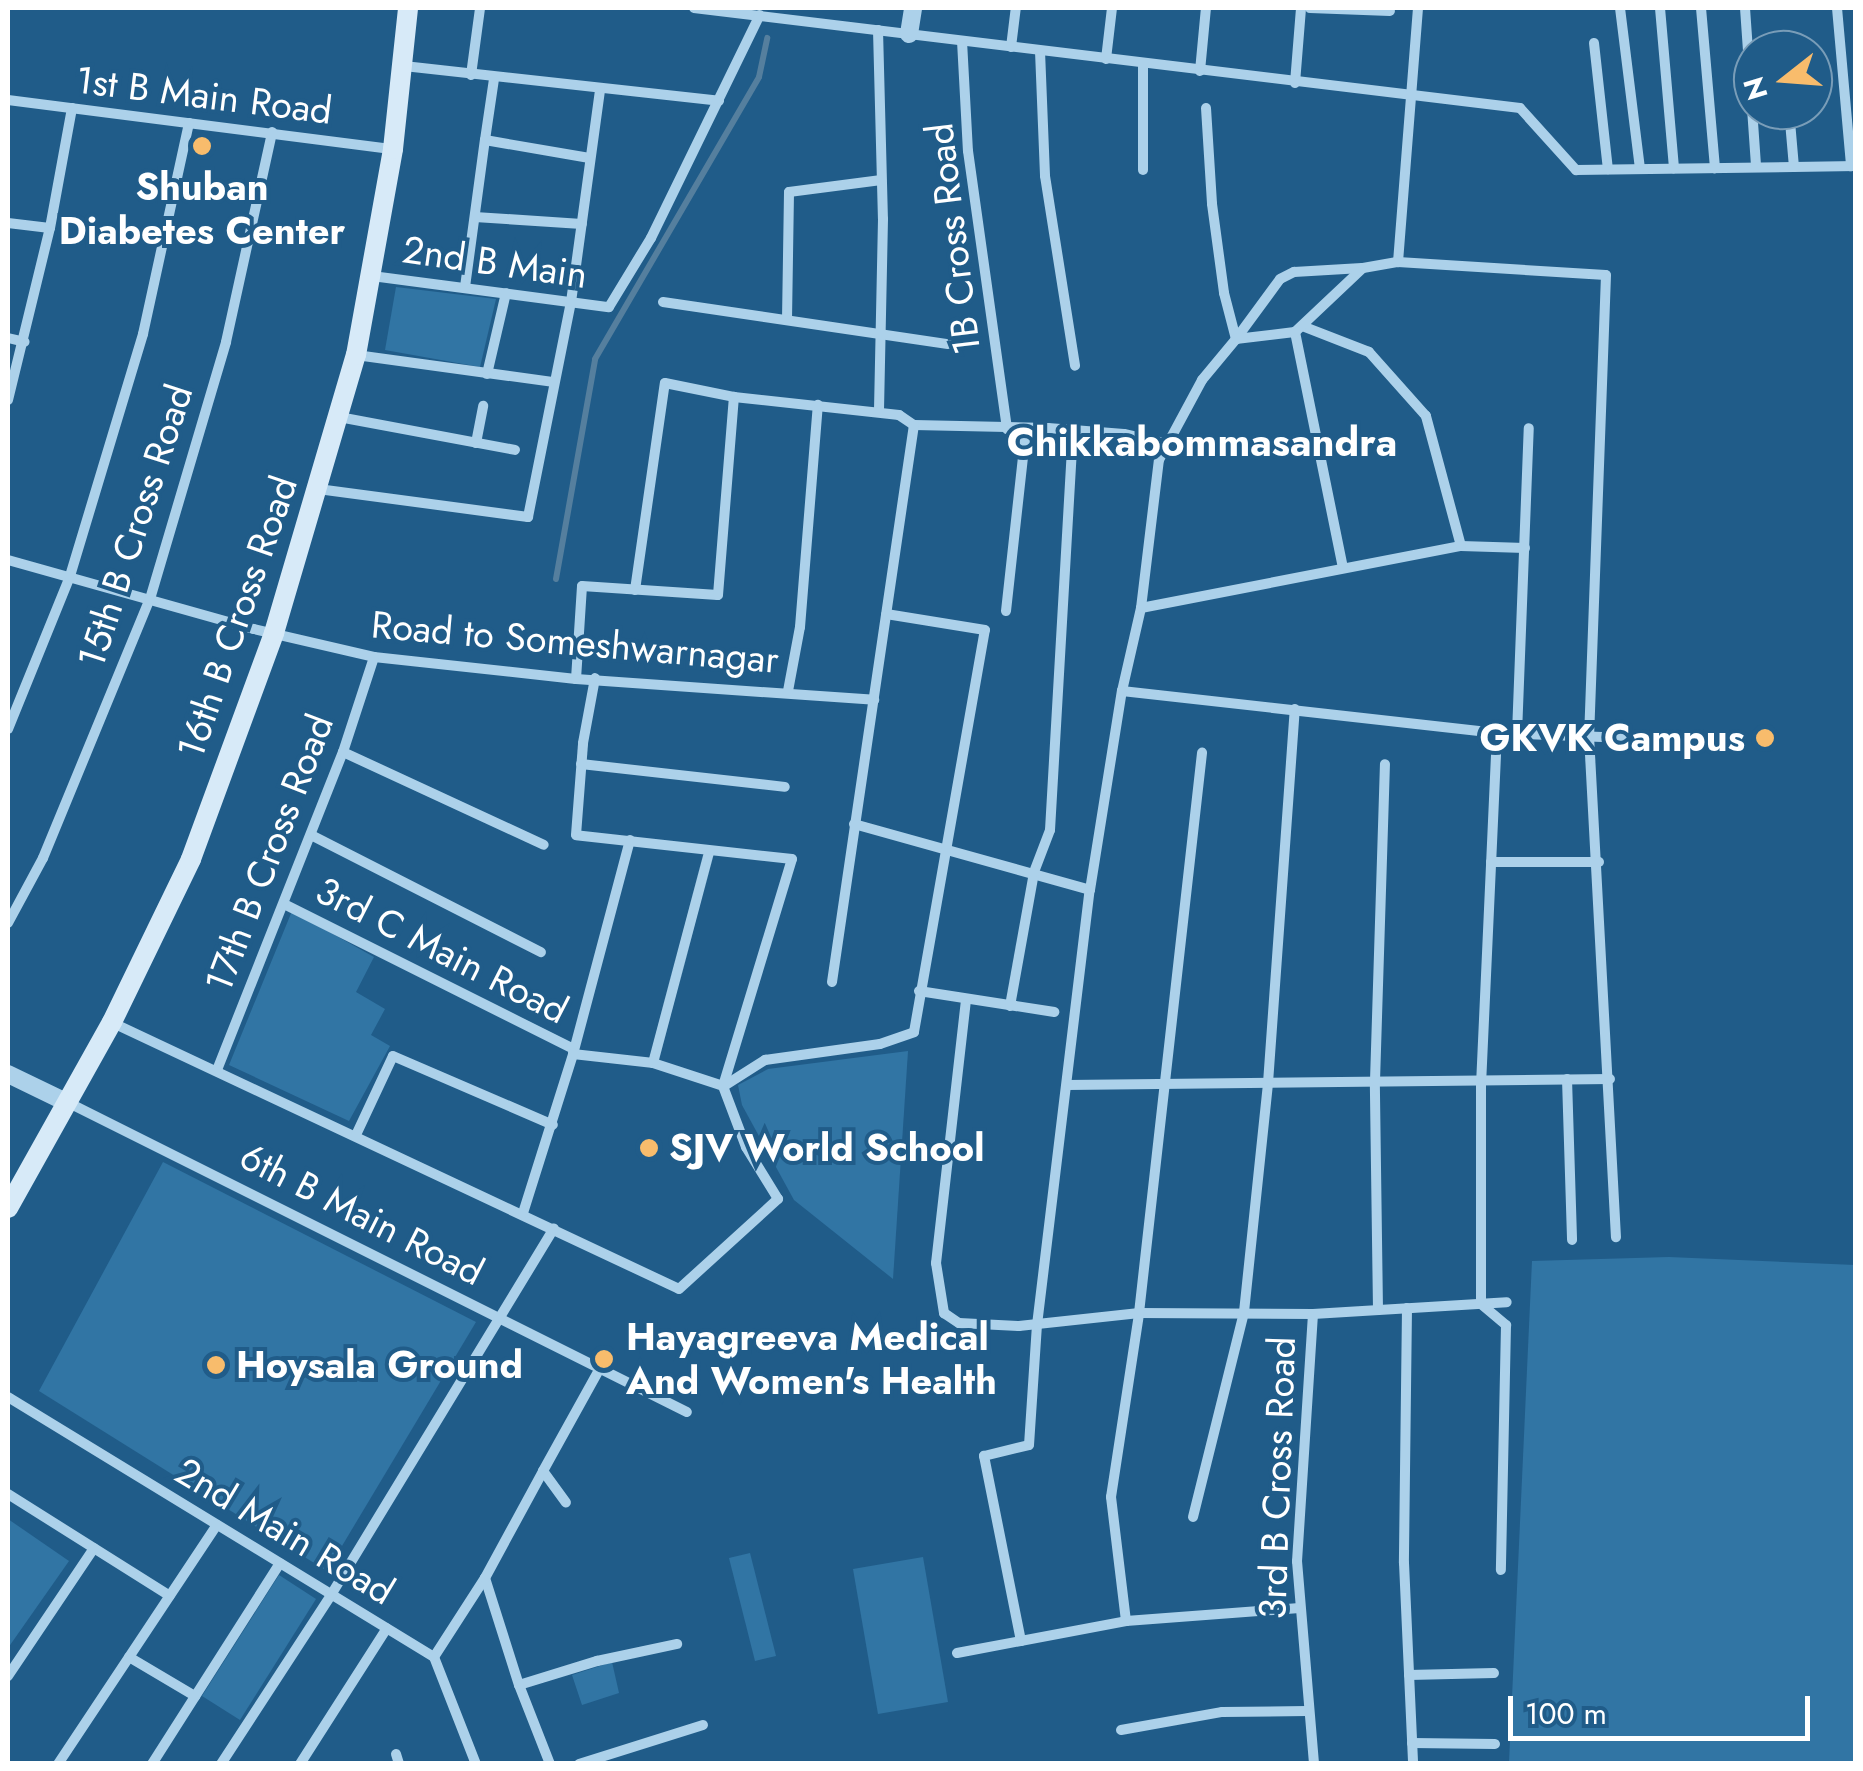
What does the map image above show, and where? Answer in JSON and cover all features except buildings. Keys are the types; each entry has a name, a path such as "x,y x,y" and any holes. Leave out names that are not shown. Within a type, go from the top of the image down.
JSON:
{"main road":[{"name":"16th B Cross Road","path":"8,1208 112,1022 191,859 274,632 356,355 393,150 408,8"}],"street":[{"path":"472,75 480,8"},
{"path":"694,8 760,15 782,12 878,30 1520,108 1576,170 1854,166 1837,8"},
{"path":"909,34 912,8"},
{"path":"1011,47 1016,8"},
{"path":"1106,59 1112,8"},
{"path":"1200,71 1206,8"},
{"path":"1295,83 1301,8"},
{"path":"1310,8 1390,11"},
{"path":"1398,262 1418,8"},
{"path":"1620,8 1640,169"},
{"path":"1660,8 1674,168"},
{"path":"1701,8 1715,168"},
{"path":"1745,8 1756,167"},
{"path":"404,66 719,101 760,15"},
{"path":"878,30 879,412"},
{"name":"1B Cross Road","path":"962,40 968,151 1006,429"},
{"path":"1594,43 1608,169"},
{"path":"1040,51 1045,176 1075,366"},
{"path":"1143,170 1144,64"},
{"path":"466,287 494,78"},
{"path":"318,489 528,517 571,302 600,90"},
{"name":"1st B Main Road","path":"8,100 393,150"},
{"name":"2nd B Main","path":"372,276 609,307 650,238 719,101"},
{"path":"8,400 50,228 72,108"},
{"path":"1206,108 1212,204 1224,293 1236,339"},
{"path":"8,729 70,576 143,334 189,122"},
{"path":"1791,130 1794,167"},
{"name":"15th B Cross Road","path":"8,923 42,858 150,599 226,342 272,132"},
{"path":"485,140 590,158"},
{"path":"787,320 790,192 880,180"},
{"path":"474,216 582,224"},
{"path":"8,223 50,228"},
{"path":"1021,1641 984,1456 1029,1446 1037,1325 1090,890 1122,691 1141,608 1159,460 1202,380 1280,279 1294,272 1398,262 1606,274 1589,736 1599,862 1616,1238"},
{"path":"1298,329 1363,268"},
{"path":"487,374 506,293"},
{"path":"664,302 948,344"},
{"path":"1236,339 1298,329 1368,352 1426,416 1461,546"},
{"path":"1298,329 1342,567"},
{"path":"8,338 25,342"},
{"path":"356,355 554,382"},
{"path":"635,590 665,383 734,396 899,415 914,425 1073,430 1168,444"},
{"path":"576,679 582,586 718,594 734,396"},
{"path":"788,691 800,627 818,405"},
{"path":"476,443 483,406"},
{"path":"339,417 516,450"},
{"path":"832,982 914,425"},
{"path":"1518,734 1529,428"},
{"path":"1006,611 1026,429"},
{"path":"1010,1006 1034,872 1050,830 1073,430"},
{"path":"1141,608 1461,546 1524,548"},
{"name":"Road to Someshwarnagar","path":"8,560 374,658 576,679 874,700"},
{"path":"574,1052 653,1063 723,1086 765,1060 880,1044 914,1032 985,630 886,614"},
{"name":"17th B Cross Road","path":"217,1070 343,752 374,658"},
{"path":"112,1022 679,1289 778,1199 746,1146 723,1086 792,859 576,835 581,764 596,678"},
{"path":"1122,691 1497,733 1628,738"},
{"path":"1193,1517 1244,1312 1268,1083 1294,709"},
{"path":"1481,1304 1481,1080 1497,733"},
{"path":"343,752 544,845"},
{"path":"1126,1621 1112,1497 1139,1312 1202,753"},
{"path":"581,764 785,787"},
{"path":"1378,1310 1375,1082 1384,764"},
{"path":"854,824 1090,890"},
{"path":"311,834 542,952"},
{"path":"530,1216 630,840"},
{"path":"653,1063 709,852"},
{"path":"1491,862 1599,862"},
{"name":"3rd C Main Road","path":"284,904 574,1052"},
{"path":"919,991 1054,1012"},
{"path":"966,1000 936,1263 944,1314 959,1323 1037,1325 1139,1312 1313,1314 1507,1302"},
{"path":"356,1135 393,1056 553,1125"},
{"name":"6th B Main Road","path":"8,1074 687,1412"},
{"path":"1567,1079 1572,1240"},
{"path":"1067,1085 1610,1079"},
{"path":"221,1764 332,1595 554,1228"},
{"path":"1481,1304 1506,1324 1501,1570"},
{"path":"1406,1308 1404,1563 1413,1764"},
{"name":"3rd B Cross Road","path":"1313,1314 1297,1561 1314,1764"},
{"path":"476,1764 434,1658 485,1578 599,1370"},
{"name":"2nd Main Road","path":"8,1397 434,1658"},
{"path":"542,1471 566,1503"},
{"path":"8,1494 170,1596"},
{"path":"58,1764 217,1524"},
{"path":"8,1676 94,1548"},
{"path":"152,1764 280,1563"},
{"path":"485,1578 519,1685 550,1764"},
{"path":"957,1653 1126,1621 1300,1608"},
{"path":"300,1764 387,1628"},
{"path":"519,1685 597,1661 677,1644"},
{"path":"129,1657 195,1696"},
{"path":"1409,1675 1494,1672"},
{"path":"1121,1730 1222,1712 1307,1711"},
{"path":"580,1764 703,1725"},
{"path":"1412,1743 1495,1744"}],"shaded area":[{"path":"396,287 496,299 480,367 385,350"},
{"path":"292,911 374,957 356,992 385,1009 371,1035 390,1046 349,1121 229,1065"},
{"path":"908,1051 893,1279 794,1200 742,1105 738,1085 768,1069"},
{"name":"Hoysala Ground","path":"163,1162 476,1322 327,1571 39,1391"},
{"path":"1669,1257 1855,1265 1855,1763 1509,1763 1532,1261"},
{"path":"8,1519 69,1561 8,1648"},
{"path":"750,1553 776,1656 755,1661 729,1558"},
{"path":"923,1557 948,1702 878,1714 853,1569"},
{"path":"279,1575 316,1599 240,1720 202,1696"},
{"path":"612,1662 619,1693 582,1705 572,1675"}],"waterway":[{"path":"556,579 595,359 759,77 767,38"}],"place":[{"name":"Shuban Diabetes Center","path":"202,146"},
{"name":"GKVK Campus","path":"1765,738"},
{"name":"SJV World School","path":"649,1148"},
{"name":"Hayagreeva Medical And Women's Health","path":"604,1359"},
{"name":"Hoysala Ground","path":"216,1365"}],"district":[{"name":"Chikkabommasandra","path":"1202,442"}]}
